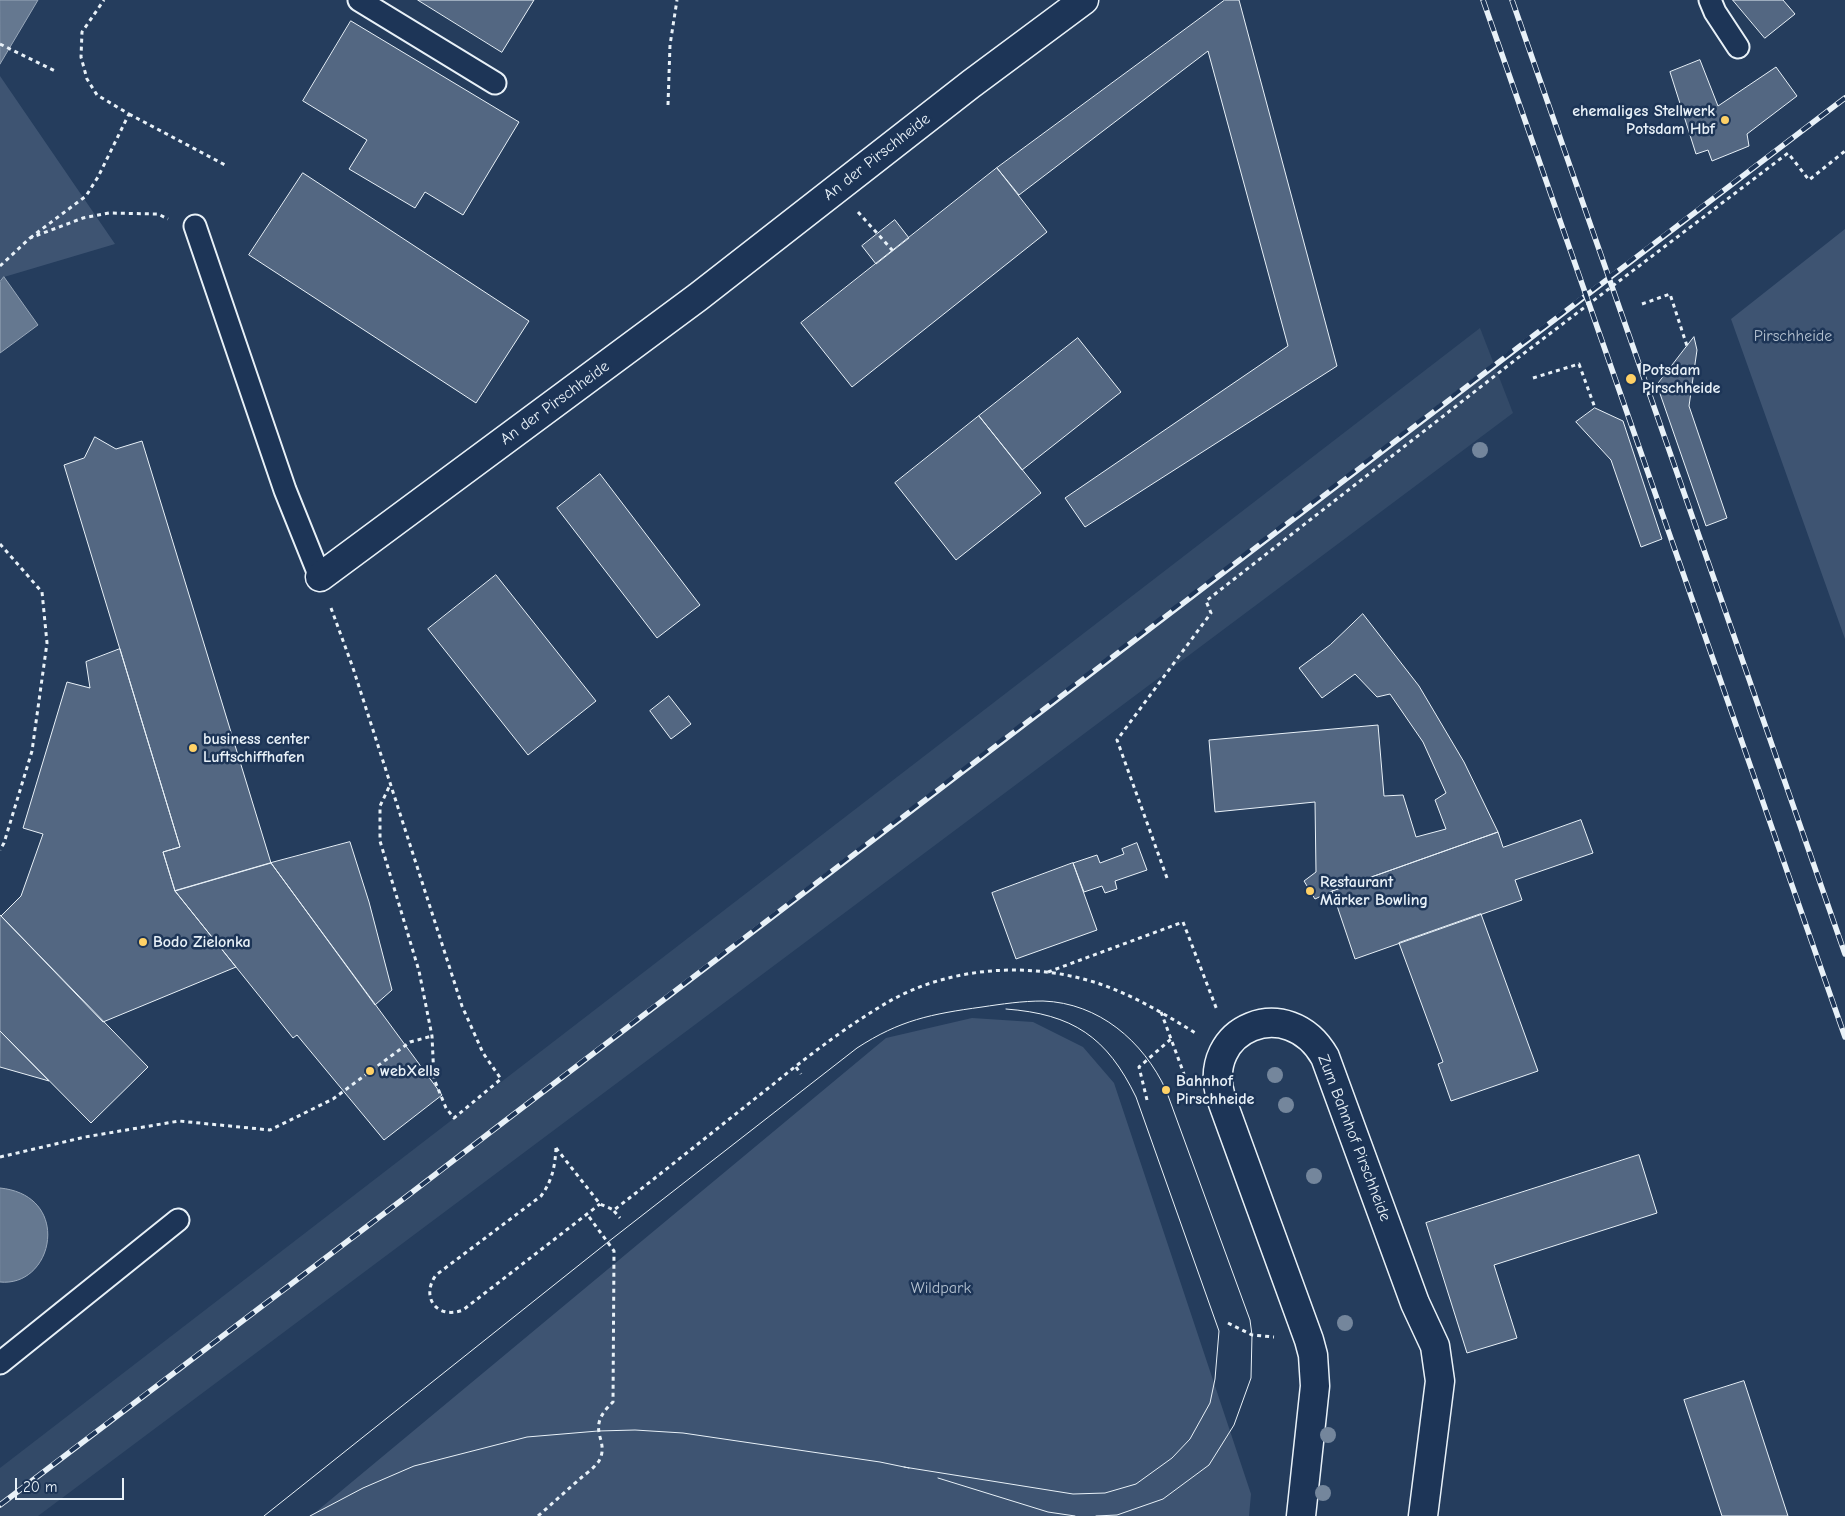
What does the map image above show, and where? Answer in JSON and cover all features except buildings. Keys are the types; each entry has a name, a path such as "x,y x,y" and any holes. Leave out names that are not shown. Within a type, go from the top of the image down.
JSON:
{"street":[{"name":"An der Pirschheide","path":"320,577 698,297 971,84 1084,0"},
{"name":"Zum Bahnhof Pirschheide","path":"1227,1047 1244,1031 1255,1025 1279,1023 1298,1028 1314,1040 1325,1057 1415,1303 1435,1346 1440,1381 1423,1516"},
{"path":"1227,1047 1218,1070 1218,1089 1313,1355 1315,1386 1301,1516"}],"lane":[{"path":"359,0 496,83"},
{"path":"1710,0 1715,12 1738,47"},
{"path":"195,226 285,490 320,577"},
{"path":"0,1363 178,1220"}],"path":[{"path":"104,0 82,32 81,57 87,79 97,95 225,165"},
{"path":"668,105 670,45 677,0"},
{"path":"0,44 55,71"},
{"path":"0,266 30,238 86,196 129,114"},
{"path":"1167,878 1117,740 1211,613 1206,601 1519,357 1788,153 1809,180 1845,151"},
{"path":"30,238 83,218 109,213 158,214 180,224 195,226"},
{"path":"863,218 893,251"},
{"path":"1642,304 1670,294 1687,346"},
{"path":"1533,378 1579,364 1595,408"},
{"path":"0,544 42,592 47,643 32,751 4,844 0,850"},
{"path":"320,577 353,668 462,1006 484,1053 501,1079 454,1118 446,1108 434,1079 432,1036 419,971 380,841 380,806 390,786"},
{"path":"1047,972 1183,922 1227,1047"},
{"path":"614,1210 796,1066 864,1017 917,988 950,977 981,972 1020,970 1067,975 1116,990 1227,1047"},
{"path":"0,1157 85,1138 179,1121 270,1130 333,1099 410,1042 432,1036"},
{"path":"1147,1100 1139,1067 1171,1039"},
{"path":"796,1066 801,1074"},
{"path":"1176,1086 1186,1082"},
{"path":"600,1204 463,1310 447,1313 434,1305 430,1299 429,1290 431,1282 436,1275 541,1196 551,1180 556,1148 600,1204 614,1210 620,1218"},
{"path":"538,1516 598,1462 603,1448 598,1430 599,1420 604,1411 613,1402 614,1251 587,1214"},
{"path":"1228,1323 1252,1335 1309,1340"}],"shaded area":[{"path":"0,0 38,0 0,64"},
{"path":"4,277 38,325 0,353 0,282"},
{"path":"1480,328 1513,413 38,1516 0,1516 0,1468"},
{"path":"0,1188 23,1194 38,1206 46,1222 48,1240 43,1257 33,1271 18,1280 0,1282"}],"green space":[{"path":"0,76 115,244 4,277 0,282"},
{"name":"Pirschheide","path":"1845,229 1845,639 1731,319"},
{"name":"Wildpark","path":"972,1018 1033,1022 1083,1047 1114,1083 1251,1494 1249,1516 311,1516 886,1038"}],"tram line":[{"path":"264,1516 608,1242 857,1048 887,1031 931,1016 1005,1004 1043,1001 1063,1003 1100,1017 1132,1041 1156,1072 1166,1090 1250,1320 1252,1335 1251,1378 1234,1425 1209,1465 1163,1499 1117,1515 1096,1516"},
{"path":"904,1467 1073,1494 1105,1493 1136,1484 1172,1458 1190,1439 1210,1403 1215,1379 1219,1331 1136,1097 1113,1059 1100,1044 1085,1032 1069,1023 1050,1016 1006,1009"},
{"path":"310,1516 363,1488 414,1466 527,1437 598,1431 635,1430 683,1433 909,1468"},
{"path":"938,1478 1048,1512 1075,1516"}],"railway":[{"path":"1483,0 1845,1037"},
{"path":"1512,0 1845,954"},
{"path":"0,1505 439,1172 1340,481 1845,98"}],"place":[{"name":"ehemaliges Stellwerk Potsdam Hbf","path":"1725,120"},
{"name":"Potsdam Pirschheide","path":"1631,379"},
{"name":"business center Luftschiffhafen","path":"193,748"},
{"name":"Restaurant Märker Bowling","path":"1310,891"},
{"name":"Bodo Zielonka","path":"143,942"},
{"name":"webXells","path":"370,1071"},
{"name":"Bahnhof Pirschheide","path":"1166,1090"}]}
